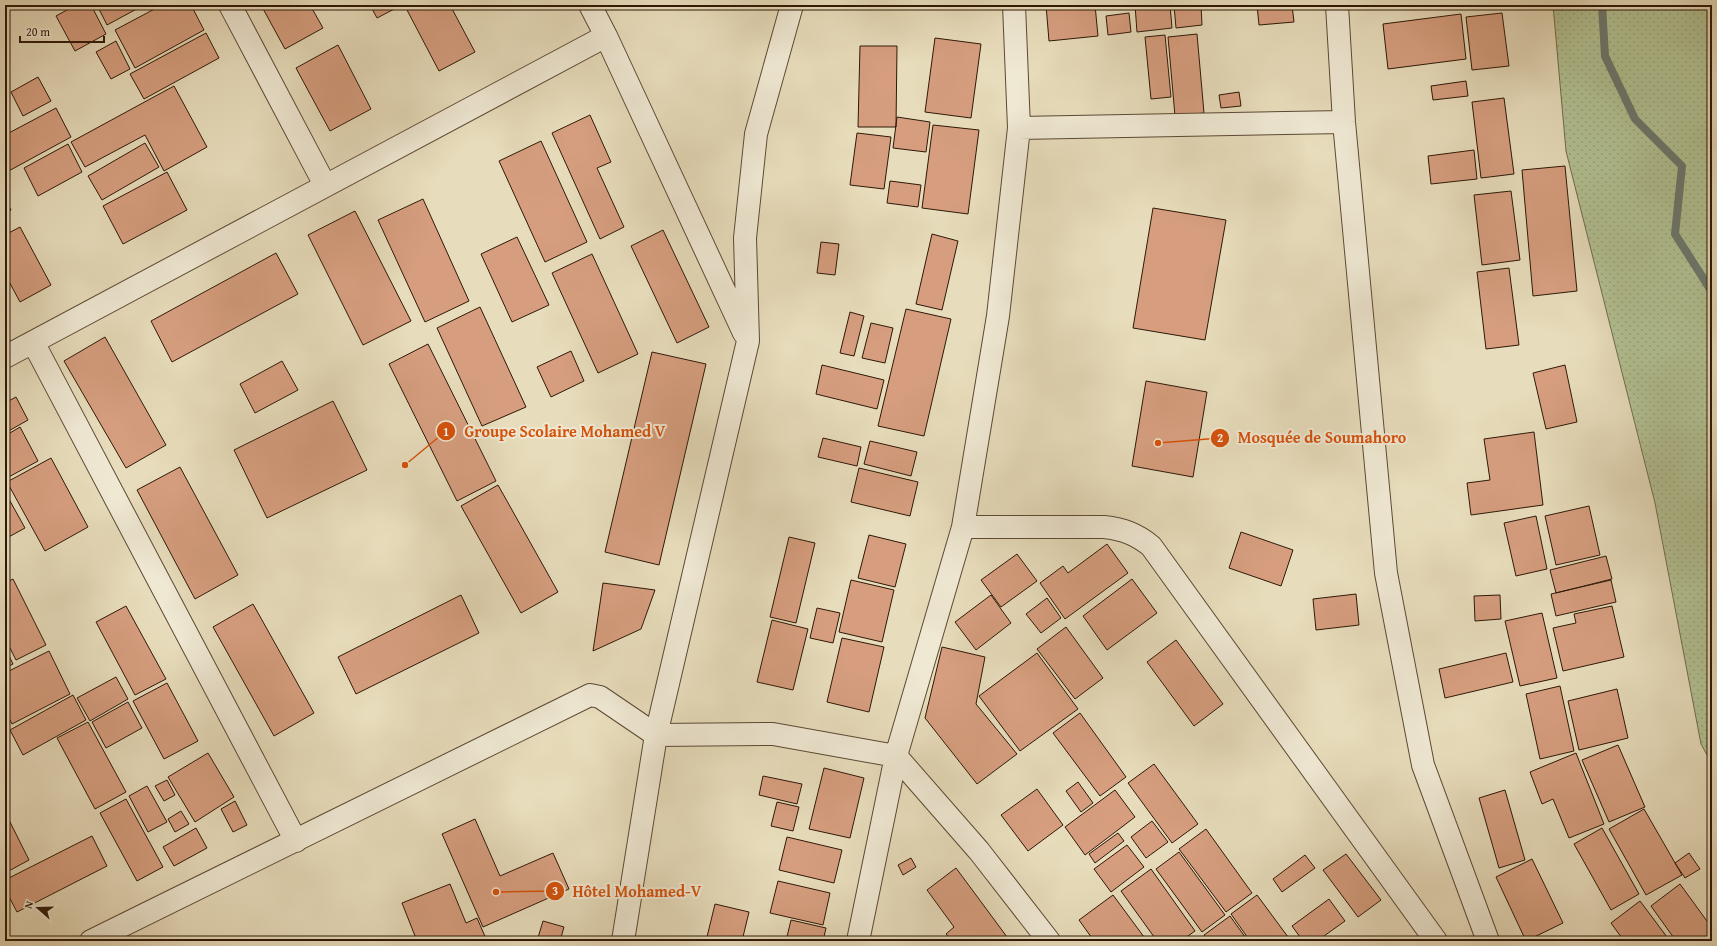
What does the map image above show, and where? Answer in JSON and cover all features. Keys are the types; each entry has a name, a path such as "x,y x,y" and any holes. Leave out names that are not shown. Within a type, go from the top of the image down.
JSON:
{"street":[{"path":"230,5 325,186"},
{"path":"590,5 606,36 748,341"},
{"path":"623,941 656,735 748,341 746,238 756,134 792,5"},
{"path":"858,941 896,756 963,527 998,316 1019,128 1014,5"},
{"path":"1337,5 1344,122 1386,573 1423,765 1488,941"},
{"path":"5,356 606,36"},
{"path":"1019,128 1344,122"},
{"path":"33,342 296,841"},
{"path":"963,527 1104,527 1121,529 1138,536 1151,546 1436,941"},
{"path":"90,941 296,841 590,694 600,697 656,735 773,734 896,756 979,851 1049,941"}],"green space":[{"path":"1553,5 1712,5 1712,764 1701,744 1655,503 1566,151"}],"building":[{"path":"76,5 91,5 106,34 75,51 56,16"},
{"path":"97,5 144,5 107,25"},
{"path":"162,5 191,5 204,30 135,68 115,30"},
{"path":"261,5 310,5 323,28 285,49"},
{"path":"370,5 402,5 377,18"},
{"path":"417,5 450,5 475,52 439,71 407,10"},
{"path":"1046,5 1095,5 1098,36 1049,41"},
{"path":"1135,5 1170,5 1172,28 1137,32"},
{"path":"1174,5 1201,5 1202,25 1176,28"},
{"path":"1257,5 1292,5 1294,22 1259,25"},
{"path":"1129,13 1131,32 1108,35 1106,16"},
{"path":"1502,13 1509,66 1472,70 1466,17"},
{"path":"1461,14 1466,59 1388,69 1383,24"},
{"path":"206,33 219,58 144,99 130,74"},
{"path":"1197,34 1204,113 1175,116 1168,37"},
{"path":"1165,35 1171,97 1151,99 1145,37"},
{"path":"935,38 981,44 971,118 925,112"},
{"path":"116,41 130,69 111,79 96,52"},
{"path":"338,45 371,109 330,131 296,68"},
{"path":"860,46 897,46 896,127 858,127"},
{"path":"38,77 51,101 23,116 11,92"},
{"path":"1466,81 1468,96 1433,100 1431,86"},
{"path":"174,86 207,147 164,171 145,135 85,167 71,142"},
{"path":"1239,92 1241,106 1221,108 1219,95"},
{"path":"1504,98 1514,174 1481,178 1472,102"},
{"path":"56,108 71,137 5,173 5,135"},
{"path":"590,115 611,162 597,168 624,227 600,239 552,133"},
{"path":"897,117 930,122 926,152 893,148"},
{"path":"933,125 979,130 968,214 922,208"},
{"path":"857,133 891,137 884,189 850,185"},
{"path":"541,141 587,242 545,262 499,161"},
{"path":"145,143 159,167 102,200 88,176"},
{"path":"68,144 82,172 38,196 24,168"},
{"path":"1474,150 1477,179 1431,184 1428,156"},
{"path":"1565,166 1577,291 1533,296 1522,170"},
{"path":"167,172 187,210 123,244 103,206"},
{"path":"890,181 921,185 918,207 887,203"},
{"path":"1511,191 1520,260 1482,265 1474,195"},
{"path":"5,199 11,210 5,213"},
{"path":"423,199 469,301 425,322 378,220"},
{"path":"1153,208 1226,220 1205,340 1133,328"},
{"path":"355,211 411,321 363,345 308,235"},
{"path":"20,227 51,285 20,302 5,274 5,235"},
{"path":"663,230 709,327 677,343 631,246"},
{"path":"932,234 958,241 942,310 916,304"},
{"path":"517,237 549,305 512,322 481,254"},
{"path":"821,242 839,244 835,275 817,273"},
{"path":"276,253 298,294 172,362 151,321"},
{"path":"592,254 638,354 598,373 552,273"},
{"path":"1509,268 1519,345 1486,349 1477,272"},
{"path":"480,307 526,407 482,426 437,328"},
{"path":"906,309 951,319 924,436 878,426"},
{"path":"850,312 864,316 854,356 840,353"},
{"path":"871,323 893,328 885,363 862,358"},
{"path":"105,337 166,445 126,468 64,361"},
{"path":"428,344 496,481 457,501 389,364"},
{"path":"571,351 584,381 551,397 537,367"},
{"path":"652,352 706,364 659,565 605,552"},
{"path":"282,361 298,390 255,413 240,384"},
{"path":"822,365 884,380 877,409 816,394"},
{"path":"1565,365 1577,422 1546,429 1533,373"},
{"path":"1146,381 1207,392 1193,477 1132,466"},
{"path":"16,397 28,420 5,433 5,403"},
{"path":"333,401 367,470 267,518 234,450"},
{"path":"20,427 38,461 5,479 5,436"},
{"path":"1534,432 1543,505 1471,515 1467,483 1490,480 1484,439"},
{"path":"823,438 861,447 857,466 818,457"},
{"path":"870,441 917,452 911,476 864,464"},
{"path":"51,458 88,527 45,551 7,482"},
{"path":"180,467 238,575 195,599 137,490"},
{"path":"859,468 918,482 910,516 851,502"},
{"path":"498,485 558,592 521,613 461,506"},
{"path":"5,492 25,528 5,539"},
{"path":"1589,506 1600,555 1556,565 1545,516"},
{"path":"1536,516 1547,569 1516,576 1504,523"},
{"path":"1241,532 1293,550 1281,586 1229,568"},
{"path":"869,535 906,544 895,587 858,578"},
{"path":"789,537 815,543 796,623 770,617"},
{"path":"1107,544 1128,573 1065,619 1040,583 1063,566 1068,573"},
{"path":"1017,554 1037,581 1001,607 981,580"},
{"path":"1606,556 1612,579 1556,593 1550,570"},
{"path":"13,579 46,645 16,660 5,638 5,583"},
{"path":"1132,579 1157,613 1107,650 1083,616"},
{"path":"851,580 894,590 882,642 839,632"},
{"path":"1611,580 1616,602 1556,616 1551,594"},
{"path":"603,583 655,590 641,629 593,651"},
{"path":"1356,594 1359,625 1316,630 1313,599"},
{"path":"461,595 479,633 356,694 338,657"},
{"path":"991,595 1011,623 976,650 955,622"},
{"path":"1500,595 1501,619 1475,621 1474,596"},
{"path":"1047,598 1061,618 1041,633 1026,614"},
{"path":"253,604 314,713 274,736 213,627"},
{"path":"126,606 166,679 135,695 96,622"},
{"path":"1612,606 1624,657 1563,671 1553,628 1576,623 1574,614"},
{"path":"817,608 840,613 833,643 810,638"},
{"path":"1542,613 1557,678 1520,686 1505,621"},
{"path":"772,620 808,629 793,690 757,682"},
{"path":"1066,627 1103,678 1075,699 1037,649"},
{"path":"842,638 884,647 869,712 827,702"},
{"path":"1176,640 1223,704 1194,726 1147,662"},
{"path":"942,647 985,657 976,704 1017,754 977,784 925,718"},
{"path":"5,648 13,664 5,668"},
{"path":"49,651 70,694 12,724 5,710 5,673"},
{"path":"1037,653 1078,709 1020,751 979,696"},
{"path":"1506,653 1513,682 1445,698 1439,669"},
{"path":"116,677 128,699 90,721 77,698"},
{"path":"167,683 198,741 164,759 133,701"},
{"path":"1560,686 1574,751 1540,759 1526,694"},
{"path":"1617,689 1628,738 1579,750 1568,701"},
{"path":"73,695 86,720 23,755 10,730"},
{"path":"128,702 142,728 106,748 92,722"},
{"path":"1080,713 1126,777 1100,796 1053,733"},
{"path":"88,722 126,792 95,809 57,738"},
{"path":"1618,745 1645,807 1609,822 1582,760"},
{"path":"208,753 234,797 195,822 168,777"},
{"path":"1576,753 1604,824 1569,838 1553,799 1542,804 1530,772"},
{"path":"1154,764 1198,824 1172,843 1128,783"},
{"path":"824,768 864,778 850,838 809,829"},
{"path":"763,776 802,784 797,804 759,795"},
{"path":"167,780 175,795 164,801 155,786"},
{"path":"1078,782 1093,803 1081,812 1066,791"},
{"path":"147,786 167,822 148,832 129,796"},
{"path":"1037,789 1063,825 1028,851 1001,815"},
{"path":"1115,790 1135,817 1085,855 1065,827"},
{"path":"1505,790 1525,860 1499,868 1479,798"},
{"path":"126,799 163,867 137,881 100,813"},
{"path":"235,801 247,825 233,832 221,809"},
{"path":"777,802 799,807 793,831 771,826"},
{"path":"1644,809 1682,875 1646,895 1609,829"},
{"path":"181,811 189,824 175,832 168,819"},
{"path":"5,812 29,860 5,873"},
{"path":"475,819 500,876 553,853 569,889 483,927 442,834"},
{"path":"1152,821 1168,842 1146,858 1131,837"},
{"path":"196,828 207,848 174,866 163,847"},
{"path":"1602,828 1639,894 1611,910 1574,844"},
{"path":"1206,829 1252,893 1226,912 1179,849"},
{"path":"1118,833 1124,841 1095,863 1089,854"},
{"path":"92,836 107,866 17,912 5,889 5,880"},
{"path":"787,837 842,850 834,883 779,870"},
{"path":"1127,845 1144,867 1111,892 1094,869"},
{"path":"1179,852 1225,915 1202,932 1156,869"},
{"path":"1689,853 1700,869 1685,878 1675,863"},
{"path":"1346,854 1381,900 1358,917 1323,870"},
{"path":"1305,855 1315,868 1282,892 1273,879"},
{"path":"911,858 916,867 903,875 898,865"},
{"path":"1532,859 1563,923 1526,941 1496,877"},
{"path":"956,868 1010,941 952,941 946,934 954,927 927,890"},
{"path":"1151,869 1195,931 1181,941 1157,941 1121,891"},
{"path":"778,881 830,893 823,925 770,913"},
{"path":"450,884 466,923 477,918 487,941 417,941 402,903"},
{"path":"1680,884 1712,928 1712,941 1676,941 1651,906"},
{"path":"1113,895 1147,941 1094,941 1079,920"},
{"path":"1257,895 1291,941 1250,941 1231,914"},
{"path":"1329,899 1345,921 1317,941 1303,941 1292,926"},
{"path":"1640,901 1670,941 1624,941 1611,923"},
{"path":"715,904 749,912 742,941 706,941"},
{"path":"1230,916 1248,941 1208,941 1204,935"},
{"path":"791,920 826,928 823,941 786,941"},
{"path":"543,921 564,927 560,941 537,941"}],"waterway":[{"path":"1602,5 1605,56 1635,119 1682,166 1675,234 1712,292"}],"place":[{"name":"Mosquée de Soumahoro","path":"1158,443"},
{"name":"Groupe Scolaire Mohamed V","path":"405,465"},
{"name":"Hôtel Mohamed-V","path":"496,892"}]}
